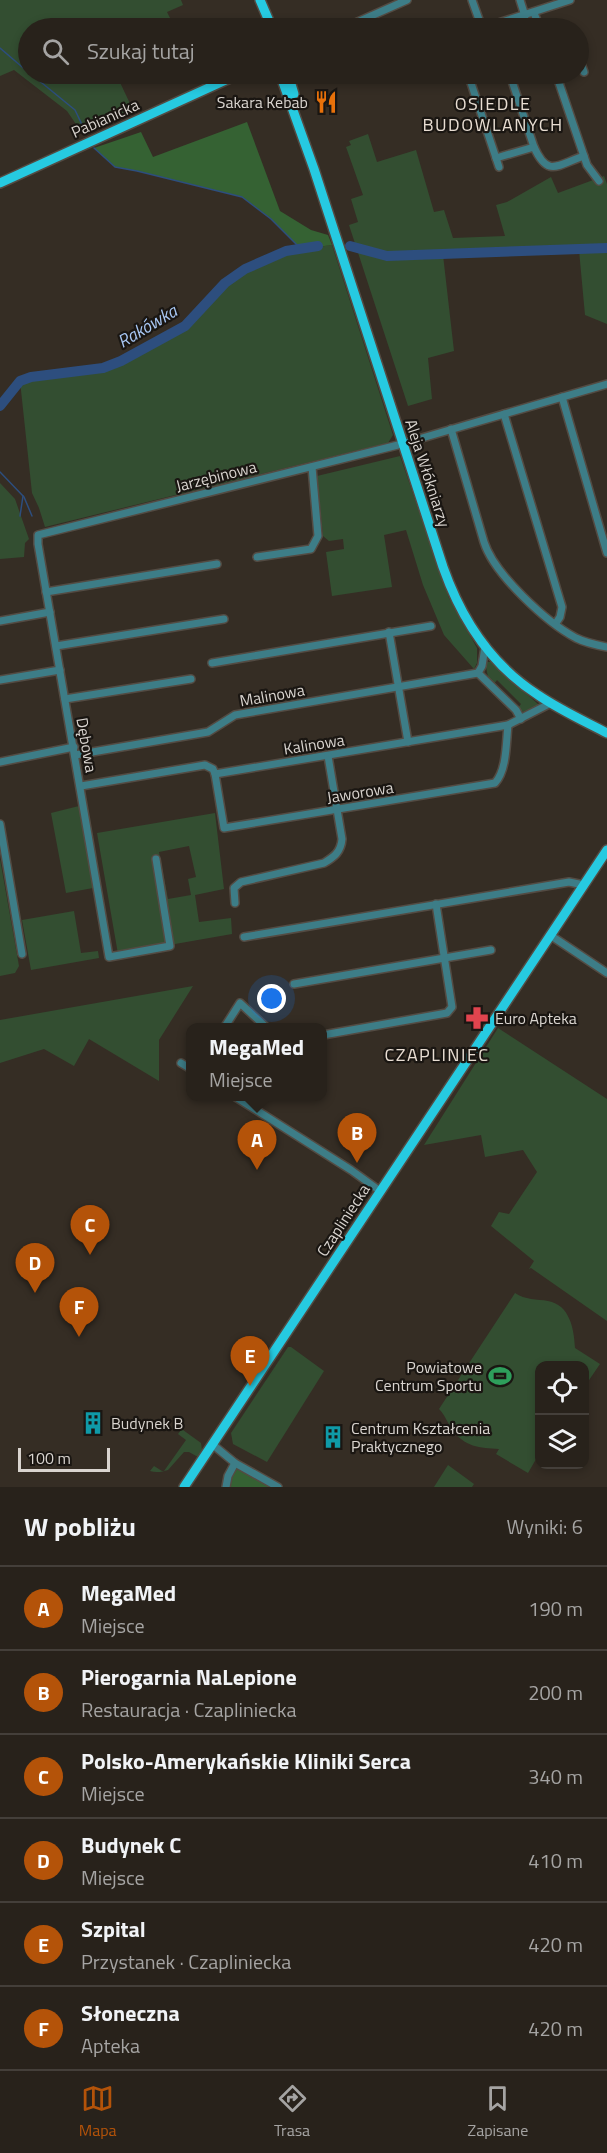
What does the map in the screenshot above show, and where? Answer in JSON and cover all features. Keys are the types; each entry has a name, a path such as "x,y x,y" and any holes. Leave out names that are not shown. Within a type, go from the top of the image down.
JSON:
{"main road":[{"path":"260,0 266,18"},
{"name":"Pabianicka","path":"0,183 219,84"},
{"name":"Aleja Włókniarzy","path":"284,84 311,158"},
{"name":"Aleja Włókniarzy","path":"291,84 336,237 451,588 471,627 485,646 521,683 551,703 607,733"},
{"name":"Czapliniecka","path":"184,1487 607,850"}],"street":[{"path":"366,18 407,0"},
{"path":"472,0 479,18"},
{"path":"520,0 525,16"},
{"path":"518,18 570,0"},
{"path":"534,12 536,18"},
{"path":"471,84 499,167"},
{"path":"515,84 534,147 541,161 548,167 584,156"},
{"path":"559,84 587,165 600,181"},
{"path":"496,158 534,147"},
{"name":"Jarzębinowa","path":"37,537 44,532 403,443 607,384"},
{"path":"562,397 607,553"},
{"path":"504,414 562,607 556,623"},
{"path":"452,429 488,553 525,598 556,623 580,639 607,647"},
{"path":"257,557 311,549 318,536 312,466"},
{"name":"Dębowa","path":"37,537 109,957 170,946 156,859"},
{"path":"46,591 217,564"},
{"path":"0,621 50,612"},
{"path":"56,646 224,619"},
{"path":"212,663 431,626"},
{"path":"390,632 408,742"},
{"path":"485,646 482,666 478,673 516,710 521,719"},
{"path":"0,680 60,670"},
{"name":"Malinowa","path":"0,762 208,732 235,715 478,673"},
{"path":"65,699 191,679"},
{"name":"Kalinowa","path":"81,786 205,765 213,768 215,774 508,725 551,703"},
{"name":"Jaworowa","path":"215,774 224,828 338,810 495,783 500,778 508,725"},
{"path":"235,903 234,888 241,882 324,863 334,857 342,844 328,756"},
{"path":"0,824 22,954"},
{"path":"244,937 569,882 584,885"},
{"path":"327,1034 447,1013 452,1007 436,904"},
{"path":"550,935 607,973"},
{"path":"294,984 491,950"},
{"path":"227,1023 240,1003 262,1023"},
{"path":"181,1063 186,1066"},
{"path":"248,1101 380,1191"},
{"path":"212,1444 236,1462 278,1487"},
{"path":"226,1487 228,1476 236,1462"}],"green space":[{"path":"0,0 181,0 183,5 167,12 170,18 18,18 18,73 14,70 0,76"},
{"path":"32,84 121,84 134,112 82,133 67,111"},
{"path":"247,122 280,211 311,230 328,235 332,245 301,249 271,219 242,197 115,167 94,148 141,132 153,157"},
{"path":"368,134 377,162 416,150 434,212 444,210 453,238 505,236 496,205 507,202 551,177 558,193 604,176 607,184 607,324 585,315 579,250 443,255 454,351 428,358 432,399 408,406 349,225 358,222 351,199 363,195 346,147 351,145 349,141"},
{"path":"332,245 393,435 388,443 45,527 32,493 20,381 31,377 103,368 121,361 185,326 225,283 245,269 286,251"},
{"path":"400,456 449,598 477,648 477,663 474,669 444,635 423,585 406,530 384,535 392,587 332,596 326,552 344,549 343,539 329,541 323,536 317,476"},
{"path":"0,483 15,499 29,539 25,543 24,557 0,559"},
{"path":"485,662 491,662 539,705 523,712 518,708 521,704 497,680 494,684 488,677"},
{"path":"79,806 93,888 66,893 51,813"},
{"path":"215,813 224,889 195,895 199,922 231,918 232,934 118,954 97,833","holes":["189,846 196,877 188,879 191,895 168,899 159,852"]},
{"path":"0,859 19,966 15,973 0,976"},
{"path":"74,911 81,953 98,951 99,958 31,970 22,920"},
{"path":"193,986 159,1040 159,1081 89,1039 74,1066 44,1049 0,1063 0,1020"},
{"path":"498,1028 607,1099 607,1321 531,1268 529,1269 534,1261 491,1226 499,1212 509,1214 537,1172 523,1150 485,1157 481,1135 424,1145"},
{"name":"Powiatowe Centrum Sportu","path":"515,1293 527,1298 555,1303 561,1307 572,1326 575,1348 600,1364 589,1380 589,1361 535,1361 535,1461 528,1473 496,1454 499,1449 479,1447 462,1440 439,1409"},
{"path":"288,1347 324,1371 267,1462 233,1444 231,1433"},
{"path":"181,1430 201,1443 202,1450 198,1457 184,1452 168,1470 164,1471 186,1440 178,1434"},
{"path":"448,1465 474,1484 472,1487 434,1487"},
{"path":"154,1466 164,1471 154,1472 150,1471"},
{"path":"238,1467 273,1487 229,1487 231,1478"}],"waterway":[{"path":"0,48 18,63"},
{"path":"43,84 75,110 86,133"},
{"name":"Rakówka","path":"94,148 115,167 242,197 271,219 301,249"},
{"name":"Rakówka","path":"0,406 20,381 31,377 103,368 121,361 185,326 225,283 245,269 286,251 318,246"},
{"name":"Rakówka","path":"350,246 387,256 607,248"},
{"path":"0,472 24,497 32,516"},
{"path":"20,516 23,496"}],"place":[{"name":"Sakara Kebab","path":"326,102"},
{"name":"Euro Apteka","path":"477,1018"},
{"name":"Pierogarnia NaLepione","path":"357,1163"},
{"name":"MegaMed","path":"257,1170"},
{"name":"Polsko-Amerykańskie Kliniki Serca","path":"90,1255"},
{"name":"Budynek C","path":"35,1293"},
{"name":"Słoneczna","path":"79,1337"},
{"name":"Powiatowe Centrum Sportu","path":"500,1376"},
{"name":"Szpital","path":"250,1386"},
{"name":"Budynek B","path":"93,1423"},
{"name":"Centrum Kształcenia Praktycznego","path":"333,1437"}],"district":[{"name":"OSIEDLE BUDOWLANYCH","path":"493,113"},
{"name":"CZAPLINIEC","path":"437,1054"}]}
